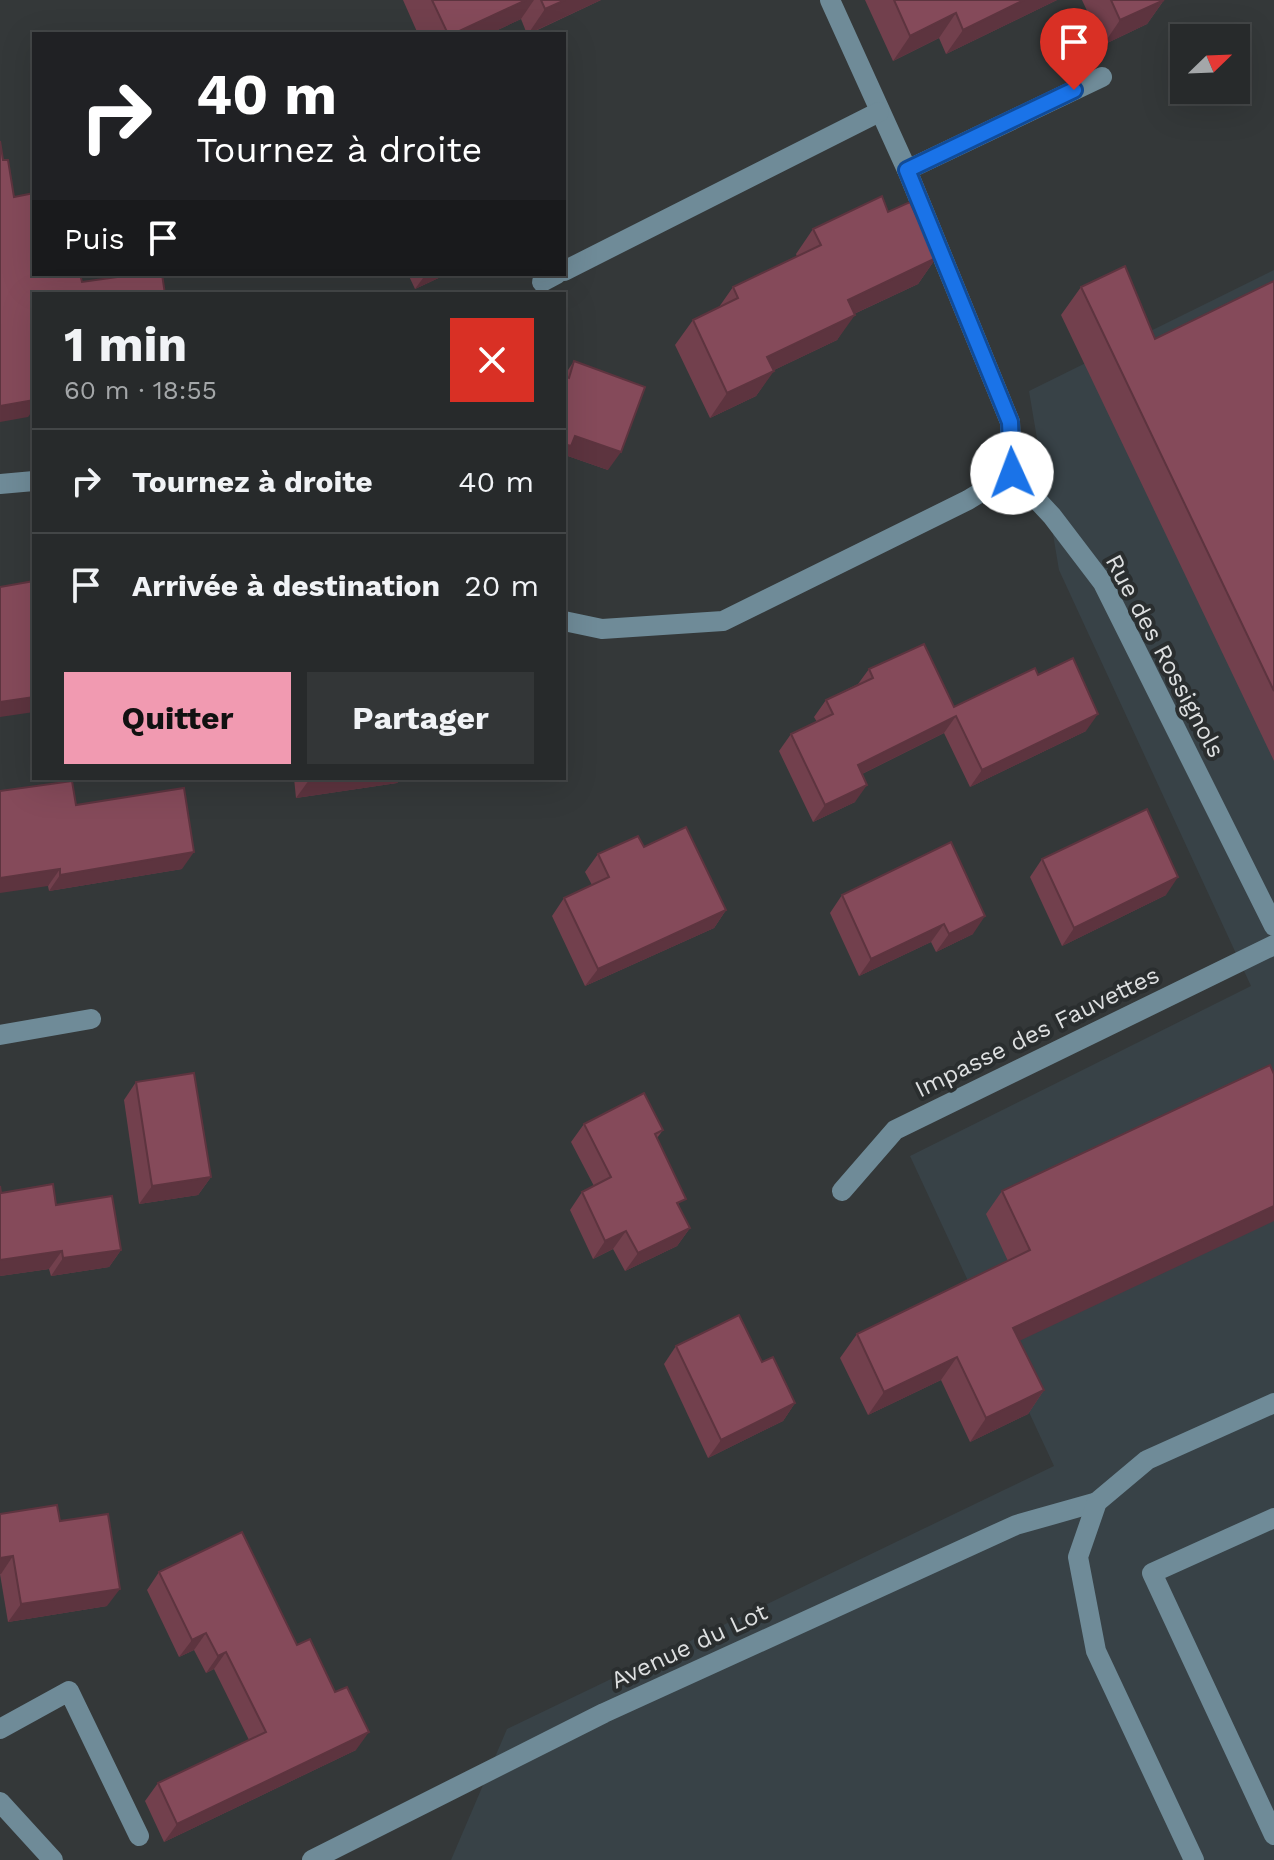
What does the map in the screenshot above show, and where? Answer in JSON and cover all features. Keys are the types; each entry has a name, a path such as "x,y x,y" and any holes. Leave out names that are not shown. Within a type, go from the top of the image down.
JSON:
{"street":[{"path":"566,621 602,629 723,621 968,500 1012,473 1010,422 907,170 830,0"},
{"path":"907,170 1102,77"},
{"path":"566,270 879,112"},
{"name":"Rue des Rossignols","path":"1012,473 1052,516 1103,583 1274,926"},
{"path":"0,484 32,481"},
{"name":"Impasse des Fauvettes","path":"842,1191 895,1130 1274,945"},
{"path":"0,1035 91,1019"},
{"path":"1194,1860 1096,1651 1078,1557 1097,1502 1147,1460 1274,1403"},
{"name":"Avenue du Lot","path":"312,1860 604,1713 1016,1525 1097,1502"},
{"path":"1274,1518 1152,1573 1274,1835"},
{"path":"0,1729 69,1691 139,1836"},
{"path":"0,1802 53,1860"}],"shaded area":[{"path":"1274,270 1274,1860 451,1860 507,1729 1054,1466 910,1156 1251,986 1059,570 1029,391"}],"building":[{"path":"432,0 526,0 457,32 447,32"},
{"path":"541,0 565,0 545,9"},
{"path":"894,0 1024,0 963,30 956,13 910,36"},
{"path":"1111,0 1164,0 1120,20"},
{"path":"0,141 3,160 8,160 14,197 32,193 32,276 80,276 82,282 125,276 162,276 165,292 32,292 32,400 0,406"},
{"path":"882,196 888,212 910,202 936,258 848,300 855,315 767,357 774,371 727,393 693,320 738,298 733,287 821,245 813,229"},
{"path":"1125,266 1155,339 1274,281 1274,691 1081,287"},
{"path":"574,361 645,387 621,452 575,436 571,446 566,445 566,377 569,378"},
{"path":"32,581 32,697 0,702 0,587"},
{"path":"924,644 954,707 1035,668 1038,675 1073,658 1098,714 982,770 956,716 858,765 867,785 825,805 791,734 833,714 826,700 873,678 869,669"},
{"path":"72,781 76,805 184,788 194,852 60,875 60,869 0,878 0,791"},
{"path":"1147,809 1178,877 1074,928 1042,859"},
{"path":"686,827 726,910 598,969 564,898 609,877 598,854 638,836 644,847"},
{"path":"951,842 985,916 949,934 944,924 871,959 842,895"},
{"path":"1270,1065 1274,1074 1274,1206 1013,1328 1044,1390 986,1418 957,1357 884,1392 857,1334 1030,1250 1002,1191"},
{"path":"194,1073 211,1177 152,1186 136,1082"},
{"path":"644,1093 663,1130 655,1134 686,1199 677,1203 690,1228 638,1253 626,1231 605,1241 582,1192 611,1177 584,1124"},
{"path":"53,1184 56,1205 112,1196 121,1250 63,1258 62,1251 0,1260 0,1186 1,1193"},
{"path":"739,1315 762,1362 773,1357 795,1403 721,1440 676,1346"},
{"path":"57,1505 60,1521 108,1514 120,1589 21,1604 13,1556 0,1558 0,1514"},
{"path":"242,1532 297,1645 310,1639 335,1692 347,1687 369,1732 177,1824 158,1783 266,1732 226,1652 218,1656 206,1633 192,1640 159,1572"}],"route":[{"path":"1012,473 1010,422 907,170 1074,90"}]}
